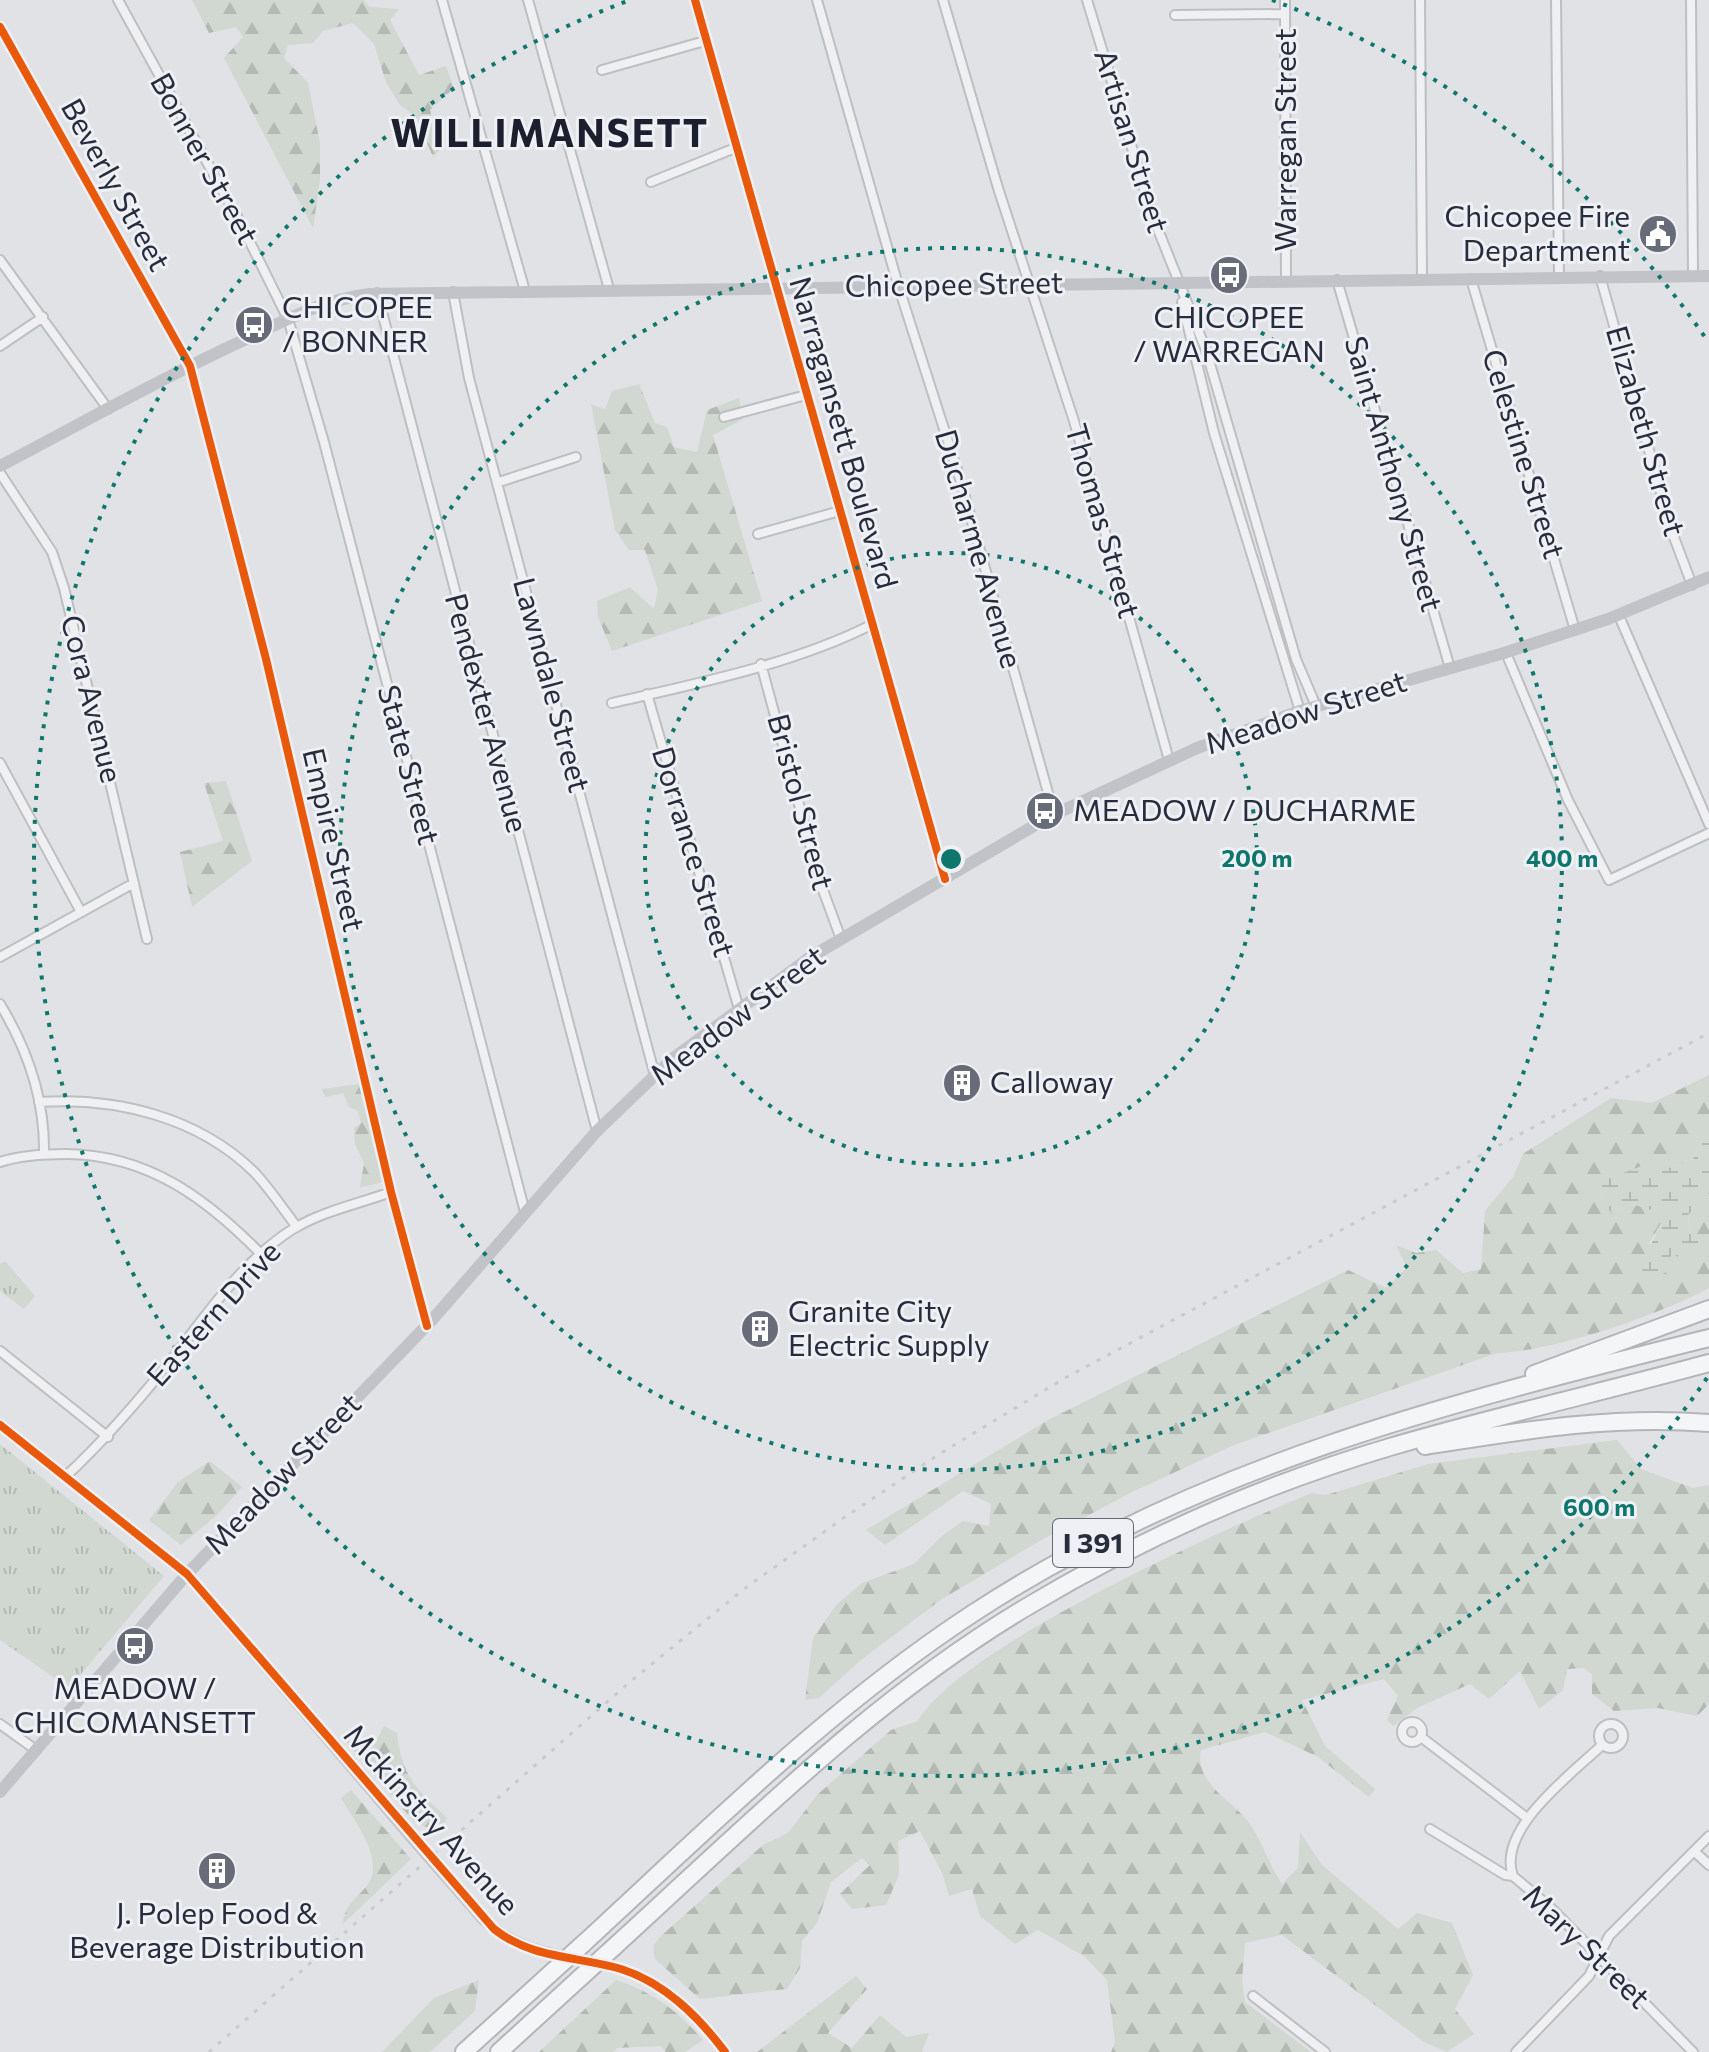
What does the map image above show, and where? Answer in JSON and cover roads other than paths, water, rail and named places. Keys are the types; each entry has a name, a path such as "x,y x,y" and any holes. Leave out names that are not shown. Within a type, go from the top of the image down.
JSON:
{"highway":[{"path":"1440,1408 1709,1309"},
{"name":"I 391","path":"464,2052 813,1734 902,1663 992,1601 1102,1539 1216,1486 1323,1444 1440,1408 1709,1338"},
{"name":"I 391","path":"499,2052 841,1740 948,1658 1027,1606 1139,1545 1238,1501 1360,1456 1552,1402 1709,1363"},
{"path":"1360,1456 1596,1421 1655,1419 1709,1423"}],"main road":[{"name":"Chicopee Street","path":"0,466 190,366 288,319 334,299 377,293 1709,276"},
{"name":"Meadow Street","path":"0,1792 187,1574 427,1326 597,1131 655,1076 739,1009 841,939 1054,814 1169,760 1300,711 1506,653 1619,616 1709,577"},
{"path":"0,1425 187,1574"},
{"name":"Mckinstry Avenue","path":"187,1574 483,1919 522,1947 620,1969 656,1985 696,2017 725,2052"}],"street":[{"name":"Bonner Street","path":"118,0 241,224 288,319"},
{"path":"442,0 525,291"},
{"path":"528,0 609,289"},
{"name":"Narragansett Boulevard","path":"695,0 945,879"},
{"name":"Ducharme Avenue","path":"817,0 898,285 960,479 1054,814"},
{"name":"Thomas Street","path":"943,0 993,173 1074,421 1169,760"},
{"name":"Artisan Street","path":"1087,0 1153,216 1177,282"},
{"name":"Warregan Street","path":"1285,0 1286,281"},
{"path":"1420,0 1422,279"},
{"path":"1556,0 1559,277"},
{"path":"1691,0 1693,276"},
{"path":"1175,15 1285,14"},
{"name":"Beverly Street","path":"0,27 190,366"},
{"path":"602,70 705,41"},
{"path":"651,182 735,148"},
{"path":"0,260 108,409"},
{"name":"Elizabeth Street","path":"1600,276 1672,532 1692,585"},
{"name":"Celestine Street","path":"1471,279 1575,630"},
{"name":"Saint Anthony Street","path":"1337,280 1450,668"},
{"path":"1177,282 1206,350 1296,659 1316,706"},
{"path":"1177,282 1204,397 1300,711"},
{"name":"Lawndale Street","path":"453,292 469,378 655,1076"},
{"name":"Pendexter Avenue","path":"377,293 597,1131"},
{"path":"0,346 43,317"},
{"name":"State Street","path":"288,319 324,442 525,1212"},
{"name":"Empire Street","path":"190,366 266,659 391,1192 427,1326"},
{"path":"724,417 806,395"},
{"path":"1204,397 1218,395"},
{"path":"499,482 576,457"},
{"name":"Cora Avenue","path":"0,473 52,552 60,576 147,939"},
{"path":"1233,497 1247,493"},
{"path":"758,534 840,511"},
{"path":"1261,590 1274,586"},
{"path":"1619,616 1709,824"},
{"path":"612,703 761,664 844,638 873,624"},
{"path":"1506,653 1568,800 1609,880 1709,833"},
{"name":"Bristol Street","path":"761,664 820,882 841,939"},
{"name":"Dorrance Street","path":"647,694 739,1009"},
{"path":"0,763 81,912"},
{"path":"0,957 134,883"},
{"path":"0,1004 18,1036 39,1102 45,1125 44,1154"},
{"path":"39,1102 121,1104 177,1122 254,1173 297,1227"},
{"path":"0,1162 44,1154 107,1158 164,1175 223,1216 262,1255"},
{"name":"Eastern Drive","path":"65,1477 108,1437 207,1314 262,1255 297,1227 350,1204 391,1192"},
{"path":"0,1351 108,1437"},
{"path":"0,1724 36,1750"},
{"path":"1421,1737 1527,1818"},
{"path":"1513,1876 1509,1866 1511,1857 1519,1831 1527,1818 1602,1745"},
{"name":"Mary Street","path":"1430,1829 1505,1875 1513,1876 1550,1907 1693,2052"},
{"path":"1516,2052 1589,1976 1609,1936 1709,1836"},
{"path":"1694,1851 1709,1865"},
{"path":"1253,1996 1325,2052"}],"railway":[{"path":"209,2052 631,1681 744,1589 845,1517 941,1453 1065,1378 1709,1033"}],"place":[{"name":"Chicopee Fire Department","path":"1658,234"},
{"name":"CHICOPEE / WARREGAN","path":"1229,275"},
{"name":"CHICOPEE / BONNER","path":"254,325"},
{"name":"MEADOW / DUCHARME","path":"1045,811"},
{"name":"Calloway","path":"962,1083"},
{"name":"Granite City Electric Supply","path":"760,1329"},
{"name":"MEADOW / CHICOMANSETT","path":"135,1646"},
{"name":"J. Polep Food & Beverage Distribution","path":"217,1871"}],"district":[{"name":"WILLIMANSETT","path":"550,134"}]}
